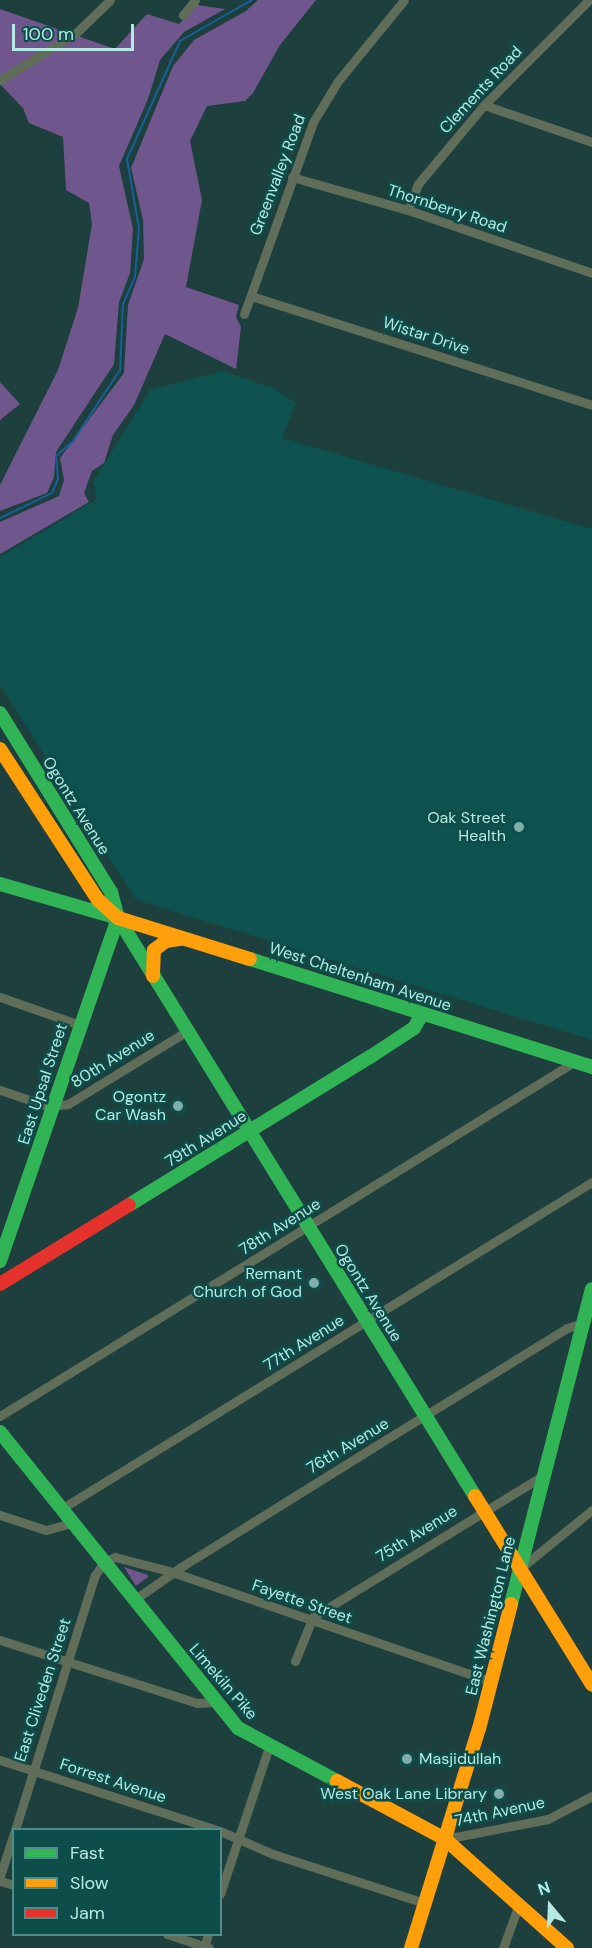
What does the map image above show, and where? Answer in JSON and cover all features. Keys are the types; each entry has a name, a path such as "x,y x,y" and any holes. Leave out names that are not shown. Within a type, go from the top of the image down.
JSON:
{"main road":[{"name":"Ogontz Avenue","path":"0,713 111,892 118,918 153,976 592,1685"},
{"name":"Ogontz Avenue","path":"0,749 98,900 118,918"},
{"name":"West Cheltenham Avenue","path":"0,884 118,918 592,1067"},
{"name":"East Upsal Street","path":"0,1261 118,918"},
{"path":"153,976 154,950 166,941 181,939"},
{"name":"79th Avenue","path":"0,1284 414,1028 422,1014"},
{"name":"East Washington Lane","path":"411,1948 491,1681 592,1290"},
{"name":"Limekiln Pike","path":"0,1432 238,1728 269,1747 445,1839 567,1948"}],"street":[{"path":"0,80 76,33 110,0"},
{"path":"183,15 195,0"},
{"name":"Greenvalley Road","path":"244,314 291,177 313,122 338,81 404,0"},
{"name":"Clements Road","path":"408,210 418,184 484,105 589,0"},
{"path":"484,105 592,142"},
{"name":"Thornberry Road","path":"291,177 408,210 592,273"},
{"name":"Wistar Drive","path":"251,296 592,405"},
{"path":"0,997 80,1025"},
{"name":"80th Avenue","path":"52,1106 74,1101 187,1031"},
{"name":"78th Avenue","path":"0,1416 574,1062"},
{"path":"0,1090 52,1106"},
{"name":"77th Avenue","path":"62,1509 592,1182"},
{"name":"76th Avenue","path":"134,1600 172,1572 567,1328 582,1323"},
{"name":"75th Avenue","path":"310,1620 542,1477"},
{"path":"520,1568 592,1510"},
{"path":"0,1515 46,1530 72,1523"},
{"name":"Fayette Street","path":"104,1562 120,1557 172,1572 491,1681"},
{"name":"East Cliveden Street","path":"15,1828 95,1575 104,1562"},
{"path":"295,1661 310,1620"},
{"path":"0,1640 197,1703 215,1702"},
{"path":"222,1888 269,1747"},
{"name":"Forrest Avenue","path":"0,1760 213,1828"},
{"name":"74th Avenue","path":"445,1839 548,1819 592,1796"},
{"name":"Forrest Avenue","path":"222,1831 273,1854 425,1903"},
{"name":"East Cliveden Street","path":"0,1876 12,1838"},
{"path":"502,1948 519,1904"},
{"path":"170,1936 206,1948"}],"shaded area":[{"path":"258,0 316,0 280,45 253,93 245,101 207,106 190,141 202,200 186,287 239,305 236,317 241,327 236,369 165,334 134,405 113,435 104,463 92,471 84,493 89,502 0,554 0,522 59,496 64,480 60,458 124,373 128,305 144,259 143,220 131,168 173,66 194,40 246,11"},
{"path":"197,5 225,9 184,32 160,60 148,99 119,166 133,229 130,273 119,302 114,364 56,452 54,477 47,493 0,511 0,485 58,370 78,308 92,224 89,203 66,190 63,137 29,123 23,108 0,84 0,9 115,49 147,14 179,24"},
{"path":"222,371 273,388 296,403 282,438 592,529 592,1040 136,900 0,685 0,557 97,499 93,482 150,390"},
{"path":"0,382 20,404 0,420"},
{"path":"124,1567 148,1575 148,1577 136,1586"}],"waterway":[{"path":"0,518 52,493 58,479 56,456 73,441 120,370 123,304 135,277 139,228 127,159 180,41 252,0"}],"traffic: fast":[{"path":"0,713 111,892 118,918"},
{"path":"0,884 118,918 0,1261"},
{"path":"118,918 475,1496"},
{"path":"250,959 592,1067"},
{"path":"129,1205 370,1057 414,1028 422,1014"},
{"path":"511,1604 592,1289"},
{"path":"0,1432 238,1728 337,1781"}],"traffic: slow":[{"path":"0,749 98,900 118,918 250,959"},
{"path":"153,976 154,950 166,941 181,939"},
{"path":"475,1496 592,1685"},
{"path":"411,1948 479,1729 511,1604"},
{"path":"337,1781 445,1839 567,1948"}],"traffic: jam":[{"path":"0,1284 129,1205"}],"place":[{"name":"Oak Street Health","path":"519,827"},
{"name":"Ogontz Car Wash","path":"178,1106"},
{"name":"Remant Church of God","path":"314,1283"},
{"name":"Masjidullah","path":"407,1759"},
{"name":"West Oak Lane Library","path":"499,1794"}]}
